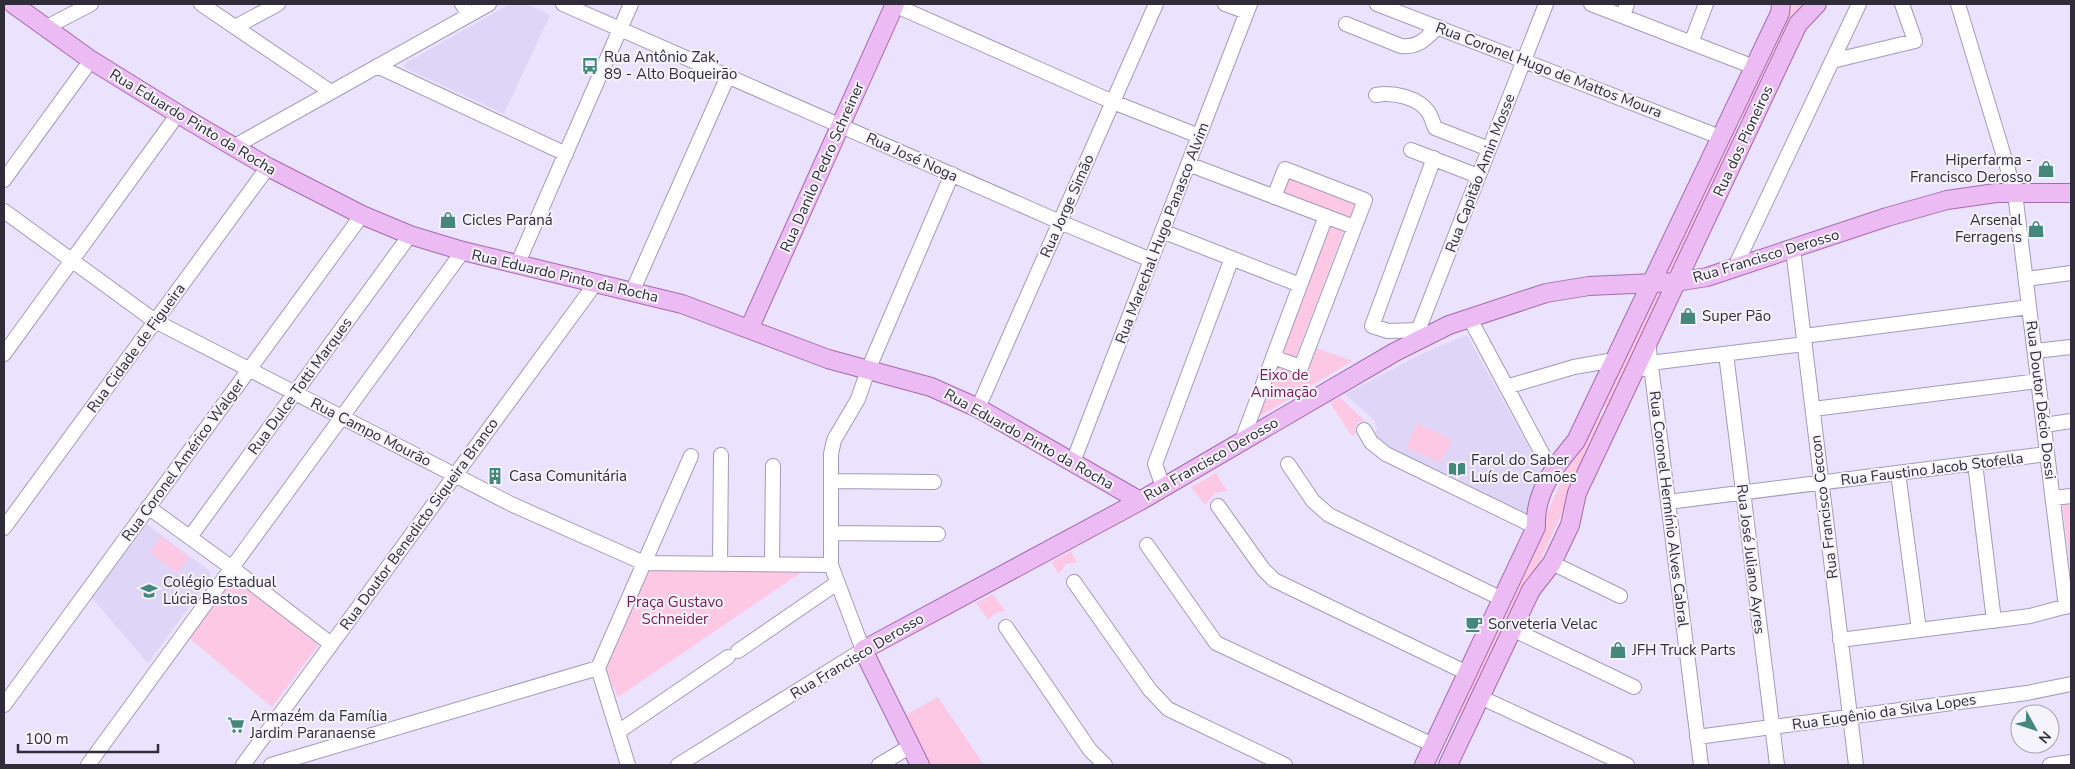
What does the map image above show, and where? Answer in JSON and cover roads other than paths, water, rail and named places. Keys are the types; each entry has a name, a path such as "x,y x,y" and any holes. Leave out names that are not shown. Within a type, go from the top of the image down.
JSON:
{"main road":[{"name":"Rua Eduardo Pinto da Rocha","path":"12,4 91,60 178,114 268,167 362,215 410,235 462,251 688,306 828,359 931,387 978,408 1140,501"},
{"name":"Rua Danilo Pedro Schreiner","path":"749,329 894,4"},
{"name":"Rua dos Pioneiros","path":"1424,765 1536,527 1535,512 1544,488 1557,463 1576,441 1780,13 1781,4"},
{"name":"Rua dos Pioneiros","path":"1448,765 1531,590 1552,563 1570,525 1577,493 1798,24 1817,4"},
{"path":"1728,121 1737,120 1741,122 1747,134"},
{"name":"Rua Francisco Derosso","path":"863,650 1140,501 1416,336 1546,293 1589,286 1651,284 1706,277 1929,204 1965,196 2015,193 2071,193"},
{"path":"1595,401 1600,410 1605,413 1615,412"},
{"path":"863,650 920,765"},
{"path":"1451,707 1452,714 1457,719 1463,720 1471,717"},
{"path":"1435,741 1442,734 1450,734 1456,741 1457,747"}],"street":[{"path":"45,28 91,4"},
{"path":"201,4 331,92"},
{"path":"235,27 278,4"},
{"path":"233,147 377,66 466,10 489,4"},
{"name":"Rua José Noga","path":"563,4 1151,260"},
{"path":"517,265 631,4"},
{"path":"894,4 1113,102 1199,136"},
{"name":"Rua Jorge Simão","path":"978,408 1156,4"},
{"path":"1225,4 1248,8"},
{"name":"Rua Coronel Hugo de Mattos Moura","path":"1377,4 1720,137"},
{"name":"Rua Capitão Amin Mosse","path":"1416,336 1546,4"},
{"path":"1591,4 1625,10 1691,43 1754,67"},
{"path":"1691,43 1706,4"},
{"path":"1734,269 1858,4"},
{"path":"1832,60 1915,41 1902,4"},
{"name":"Rua Doutor Décio Dossi","path":"1958,4 2015,193 2047,454 2069,606"},
{"name":"Rua Marechal Hugo Panasco Alvim","path":"1073,462 1248,8"},
{"path":"1346,24 1408,47 1418,45 1438,27"},
{"path":"4,180 91,60"},
{"path":"377,66 566,154"},
{"path":"632,292 728,76"},
{"path":"1376,95 1390,93 1416,101 1430,114 1435,128 1489,149"},
{"path":"4,354 178,114"},
{"path":"1411,150 1478,176"},
{"path":"1416,336 1372,326 1434,158"},
{"path":"1188,164 1354,227"},
{"name":"Rua Cidade de Figueira","path":"4,528 268,167"},
{"path":"1273,357 1301,368 1365,200 1285,169 1274,197"},
{"path":"863,650 831,565 831,454 834,440 854,407 952,174"},
{"name":"Rua Campo Mourão","path":"4,211 155,321 511,504 644,563 831,565"},
{"name":"Rua Coronel Américo Walger","path":"4,705 362,215"},
{"path":"1241,442 1326,216"},
{"path":"1162,231 1300,285"},
{"name":"Rua Dulce Totti Marques","path":"190,537 410,235"},
{"name":"Rua Francisco Ceccon","path":"1793,248 1856,765"},
{"path":"88,765 462,251"},
{"path":"1164,487 1155,468 1156,460 1232,258"},
{"path":"2026,279 2071,273"},
{"name":"Rua Doutor Benedicto Siqueira Branco","path":"243,765 595,284"},
{"path":"1626,387 1650,363 1726,354 1804,340 2029,307"},
{"path":"1469,317 1543,455"},
{"name":"Rua Coronel Hermínio Alves Cabral","path":"1648,342 1701,765"},
{"path":"2034,351 2071,346"},
{"name":"Rua José Juliano Ayres","path":"1726,354 1777,765"},
{"path":"1506,387 1586,365 1614,360"},
{"path":"1586,365 1596,372 1604,383"},
{"path":"1812,409 2038,381"},
{"path":"2044,425 2071,421"},
{"path":"1364,430 1371,442 1386,454 1536,527"},
{"name":"Rua Faustino Jacob Stofella","path":"1668,502 2047,454"},
{"path":"720,564 721,455"},
{"path":"628,765 598,668 691,456"},
{"path":"1288,464 1314,501 1329,515 1502,599"},
{"path":"1975,464 1994,621"},
{"path":"772,564 773,466"},
{"path":"1898,473 1919,630"},
{"path":"831,481 934,482"},
{"path":"2053,498 2071,496"},
{"path":"1218,506 1263,569 1274,580 1467,673"},
{"path":"148,507 232,568 331,644"},
{"path":"831,533 938,534"},
{"path":"1147,545 1216,643 1435,741"},
{"path":"1552,563 1620,596"},
{"path":"1074,582 1150,690 1168,709 1285,765"},
{"path":"618,732 838,583"},
{"path":"1840,640 2042,614 2069,606"},
{"path":"1006,627 1090,750 1105,765"},
{"path":"1512,629 1634,687"},
{"name":"Rua Francisco Derosso","path":"678,765 863,650"},
{"path":"271,765 598,668"},
{"name":"Rua Eugênio da Silva Lopes","path":"1697,737 2046,690 2071,684"},
{"path":"1480,697 1627,765"},
{"path":"879,765 911,746"},
{"path":"2050,765 2071,762"}],"place":[{"name":"Rua Antônio Zak, 89 - Alto Boqueirão","path":"590,66"},
{"name":"Hiperfarma - Francisco Derosso","path":"2046,169"},
{"name":"Cicles Paraná","path":"448,220"},
{"name":"Arsenal Ferragens","path":"2036,229"},
{"name":"Super Pão","path":"1688,316"},
{"name":"Farol do Saber Luís de Camões","path":"1457,469"},
{"name":"Casa Comunitária","path":"495,476"},
{"name":"Colégio Estadual Lúcia Bastos","path":"149,591"},
{"name":"Sorveteria Velac","path":"1474,624"},
{"name":"JFH Truck Parts","path":"1618,650"},
{"name":"Armazém da Família Jardim Paranaense","path":"236,725"}],"park label":[{"name":"Eixo de Animação","path":"1284,384"},
{"name":"Praça Gustavo Schneider","path":"675,610"}]}
